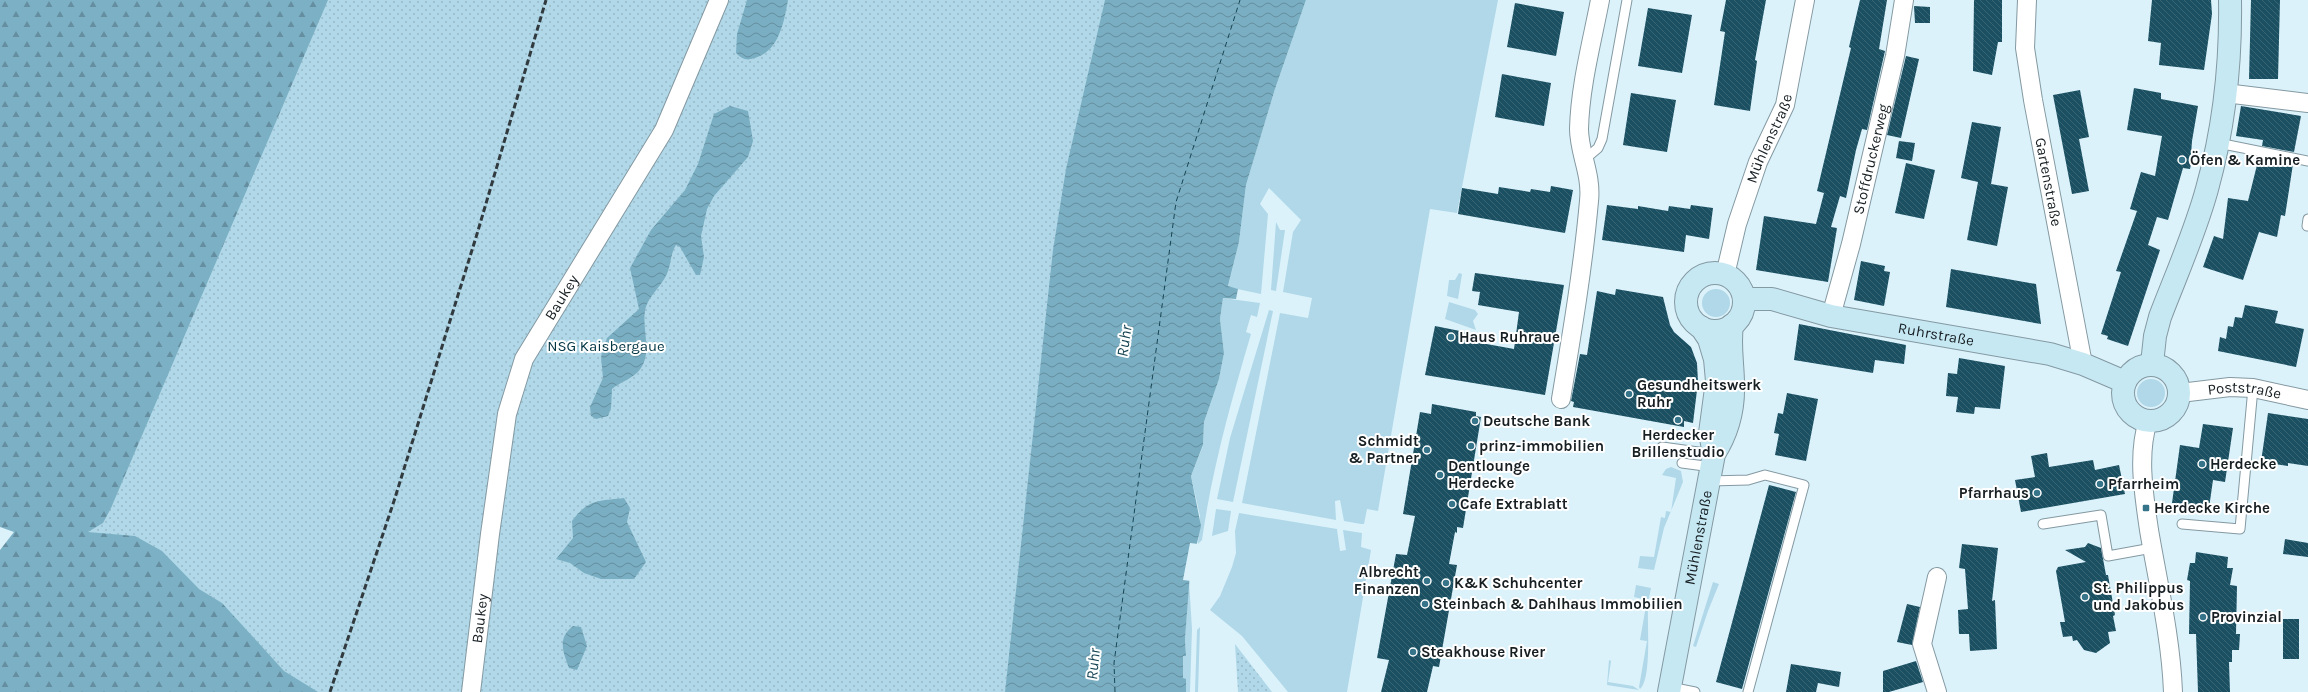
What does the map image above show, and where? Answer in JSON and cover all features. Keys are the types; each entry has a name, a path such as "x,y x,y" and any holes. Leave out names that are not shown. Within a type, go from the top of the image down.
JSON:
{"main road":[{"path":"2152,364 2155,336 2160,317 2206,190 2218,143 2225,93 2230,0"},
{"name":"Mühlenstraße","path":"1712,467 1710,433 1716,396 1715,359 1709,339 1688,312 1688,293 1692,285 1701,276 1708,274 1725,275"},
{"path":"1725,275 1734,280 1740,288 1744,299"},
{"name":"Mühlenstraße","path":"1669,690 1712,467 1726,435 1731,409 1733,385 1730,336 1732,325 1741,313 1744,299"},
{"name":"Ruhrstraße","path":"1744,299 1772,299 1831,316 2050,354 2083,364 2124,382"},
{"path":"1701,327 1719,330 1732,325"},
{"path":"2152,364 2170,371 2177,380 2180,392 2178,403 2172,412 2159,420 2148,421 2131,412 2125,404 2123,395 2124,382 2138,367 2152,364"}],"street":[{"name":"Baukey","path":"471,692 490,534 507,414 524,360 664,130 719,0"},
{"path":"1561,399 1581,283 1581,262 1589,200 1590,184 1579,131 1580,105 1600,0"},
{"name":"Mühlenstraße","path":"1725,275 1738,224 1758,162 1785,105 1805,0"},
{"name":"Stoffdruckerweg","path":"1831,316 1851,244 1894,64 1904,0"},
{"name":"Gartenstraße","path":"2027,0 2025,48 2033,100 2083,364"},
{"path":"2225,93 2308,103"},
{"name":"Poststraße","path":"2180,392 2230,386 2253,388 2308,400"},
{"path":"2148,421 2142,448 2145,500 2172,664 2174,692"},
{"path":"1937,577 1922,644 1937,692"}],"lane":[{"path":"1585,159 1598,148 1602,139 1627,0"},
{"path":"2218,143 2308,161"},
{"path":"2182,524 2240,529 2253,388"},
{"path":"1662,447 1748,480 1765,475 1804,485 1748,692"},
{"path":"1682,463 1712,467"},
{"path":"2043,524 2102,515 2108,556 2152,548"},
{"path":"1669,690 1695,692"}],"green space":[{"path":"0,0 528,0 323,692 0,692 0,550 14,532 0,527"},
{"name":"NSG Kaisbergaue","path":"328,0 1125,0 1031,692 318,692 284,671 222,603 199,589 162,551 135,536 88,532 103,523 111,508"},
{"path":"1306,0 1498,0 1457,213 1430,209 1378,511 1367,509 1364,524 1344,521 1340,500 1335,501 1336,520 1242,503 1280,313 1308,318 1312,298 1283,292 1293,232 1301,220 1269,188 1260,204 1268,214 1261,294 1228,287 1239,242 1246,185 1275,89"},
{"path":"1276,222 1280,230 1285,230 1276,291 1271,290"},
{"path":"1459,273 1462,274 1458,299 1447,296 1449,280 1455,280"},
{"path":"1716,289 1726,293 1730,303 1726,313 1716,317 1706,313 1702,303 1706,293"},
{"path":"1223,298 1260,303 1257,317 1251,315 1246,332 1251,334 1229,410 1211,487 1202,540 1198,544 1200,516 1191,476 1203,446 1204,422 1219,379 1224,353 1220,319"},
{"path":"1449,302 1475,310 1478,314 1473,321 1476,330 1445,319"},
{"path":"1269,310 1273,311 1233,502 1217,499 1230,438"},
{"path":"2151,379 2161,383 2165,393 2161,403 2151,407 2141,403 2137,393 2141,383"},
{"path":"1671,467 1681,471 1683,482 1671,511 1676,478 1662,475 1666,469"},
{"path":"1216,509 1231,511 1228,531 1212,536"},
{"path":"1666,511 1671,512 1664,528 1654,570 1638,568 1640,556 1654,557 1661,517 1665,518"},
{"path":"1239,513 1337,529 1340,551 1346,550 1343,530 1362,533 1361,547 1371,550 1347,692 1288,692 1242,636 1210,610 1220,596 1232,567 1236,553 1235,531"},
{"path":"1189,581 1192,629 1190,692 1186,692 1186,679 1183,679 1183,656 1186,656 1185,639"},
{"path":"1713,582 1719,584 1696,647 1693,646"},
{"path":"1636,585 1651,588 1648,604 1648,663 1644,683 1640,689 1639,687 1647,641 1640,640 1647,600 1634,597"},
{"path":"1200,627 1198,692 1195,692 1197,630"},
{"path":"1235,644 1272,692 1238,692"},
{"path":"1609,660 1611,661 1608,682 1633,686 1639,690 1607,685"}],"water":[{"path":"747,0 788,0 785,17 775,42 770,49 763,54 749,59 742,58 736,53 737,34"},
{"name":"Ruhr","path":"1105,0 1306,0 1275,89 1246,185 1239,242 1228,286 1238,289 1236,299 1223,298 1220,319 1224,353 1219,379 1204,422 1203,445 1191,476 1201,526 1190,573 1185,639 1186,656 1183,656 1183,678 1186,679 1186,692 1005,692 1053,250 1066,169"},
{"path":"730,106 748,111 753,141 748,157 714,196 707,209 701,236 704,257 700,275 696,275 680,247 676,245 666,276 649,300 645,311 646,354 641,368 635,375 612,389 611,408 608,416 596,419 591,416 590,407 603,378 601,357 607,338 639,309 630,268 651,230 685,190 698,164 714,114"},
{"path":"624,498 630,508 627,522 646,562 634,579 601,579 584,573 570,563 556,559 573,538 572,521 583,509 595,502"},
{"path":"573,626 581,627 587,646 577,670 569,668 563,651 563,640 565,635"}],"pier":[{"path":"1190,543 1198,544 1191,581 1183,580"}],"building":[{"path":"1726,0 1766,0 1755,60 1757,61 1750,111 1714,105 1725,32 1720,31"},
{"path":"1860,0 1887,0 1879,49 1885,51 1867,130 1862,129 1846,198 1840,196 1831,227 1837,228 1828,282 1756,270 1764,216 1816,224 1824,193 1817,191 1851,48 1849,47"},
{"path":"1974,0 2002,0 2002,42 1998,42 1992,75 1973,71"},
{"path":"2152,0 2211,0 2212,14 2204,70 2159,65 2161,43 2148,41"},
{"path":"2251,0 2280,0 2278,79 2249,79"},
{"path":"1515,3 1564,12 1556,56 1507,47"},
{"path":"1914,6 1930,7 1930,23 1915,23"},
{"path":"1648,8 1692,15 1682,73 1638,66"},
{"path":"1906,56 1919,59 1901,138 1887,135"},
{"path":"1502,74 1551,83 1544,126 1495,117"},
{"path":"2134,88 2161,93 2161,99 2198,106 2192,141 2191,155 2193,155 2190,169 2183,168 2168,220 2157,217 2148,245 2160,250 2128,346 2107,339 2108,336 2101,334 2121,272 2116,271 2137,211 2130,209 2141,172 2155,176 2162,136 2127,130"},
{"path":"2080,90 2089,137 2079,139 2089,191 2072,194 2053,95"},
{"path":"1631,93 1676,100 1667,152 1623,145"},
{"path":"2241,106 2301,116 2294,152 2262,146 2263,140 2236,136"},
{"path":"1972,122 2001,127 1991,184 2008,187 1997,246 1967,240 1978,182 1961,178"},
{"path":"1899,141 1915,143 1912,161 1896,158"},
{"path":"2259,157 2293,164 2285,216 2281,215 2277,237 2259,232 2243,280 2203,267 2214,236 2223,239 2228,198 2248,201"},
{"path":"1906,163 1935,170 1924,219 1895,213"},
{"path":"1551,186 1573,190 1565,233 1458,214 1462,188 1498,194 1499,187 1530,192 1531,189 1550,192"},
{"path":"1607,205 1638,209 1638,206 1668,211 1669,206 1690,209 1691,205 1713,208 1709,239 1686,235 1684,252 1602,240"},
{"path":"1861,261 1885,266 1884,271 1890,272 1884,306 1854,300"},
{"path":"1951,269 2036,284 2041,324 1946,307"},
{"name":"Haus Ruhraue","path":"1475,273 1564,285 1545,395 1425,375 1435,326 1470,333 1470,341 1514,349 1519,312 1478,305 1480,292 1472,291"},
{"path":"1616,289 1663,297 1670,325 1674,332 1691,347 1697,363 1698,382 1693,423 1684,421 1684,427 1573,407 1574,402 1571,401 1580,354 1587,355 1597,291 1615,295"},
{"path":"2245,305 2278,311 2275,323 2304,329 2296,367 2218,351 2220,337 2226,339 2228,326 2233,327 2235,317 2242,318"},
{"path":"1799,324 1906,345 1904,364 1875,360 1873,373 1794,360"},
{"path":"1959,358 2005,366 2000,409 1975,407 1974,414 1956,412 1958,397 1946,396 1948,373 1957,374"},
{"path":"1787,393 1818,399 1806,461 1775,455 1779,434 1774,433 1778,413 1783,414"},
{"path":"1432,404 1476,412 1476,416 1481,417 1463,528 1457,527 1457,533 1455,532 1449,564 1457,565 1439,667 1433,666 1427,692 1381,692 1389,660 1377,658 1396,554 1407,555 1415,516 1403,514 1420,412 1431,414"},
{"path":"2268,413 2308,419 2308,466 2288,463 2288,466 2261,462"},
{"name":"Herdecke","path":"2203,424 2233,428 2225,482 2213,480 2209,508 2172,503 2180,445 2199,448"},
{"path":"2047,453 2049,467 2093,460 2095,470 2119,465 2125,494 2021,512 2015,480 2035,477 2031,456"},
{"path":"1769,485 1796,492 1742,689 1716,682"},
{"path":"2285,539 2308,543 2308,557 2283,554"},
{"name":"St. Philippus und Jakobus","path":"2088,543 2101,548 2106,575 2108,575 2115,615 2113,616 2116,631 2108,632 2110,643 2096,653 2084,650 2077,640 2073,641 2072,636 2063,637 2060,622 2065,622 2056,571 2058,567 2086,562 2065,550 2085,547"},
{"path":"1962,544 1998,548 1992,601 1995,600 1997,649 1970,651 1969,634 1959,634 1958,610 1968,609 1965,569 1959,568"},
{"path":"2196,552 2228,557 2227,568 2233,568 2230,585 2237,586 2236,634 2240,634 2239,650 2232,650 2232,662 2229,662 2230,692 2198,692 2196,634 2189,634 2190,581 2187,580 2190,563 2195,563"},
{"path":"1907,604 1920,607 1912,645 1897,642"},
{"path":"2283,619 2299,619 2299,659 2283,659"},
{"path":"1916,661 1923,682 1889,692 1883,692 1883,671"},
{"path":"1791,664 1841,672 1839,687 1818,683 1816,692 1786,692"}],"ferry route":[{"path":"1115,692 1114,663 1176,202 1240,0"}],"railway":[{"path":"330,692 394,501 477,234 546,0"}],"place":[{"name":"Öfen & Kamine","path":"2182,160"},
{"name":"Haus Ruhraue","path":"1451,337"},
{"name":"Gesundheitswerk Ruhr","path":"1629,394"},
{"name":"Herdecker Brillenstudio","path":"1678,420"},
{"name":"Deutsche Bank","path":"1475,421"},
{"name":"prinz-immobilien","path":"1471,446"},
{"name":"Schmidt & Partner","path":"1427,450"},
{"name":"Herdecke","path":"2202,464"},
{"name":"Dentlounge Herdecke","path":"1440,475"},
{"name":"Pfarrheim","path":"2100,484"},
{"name":"Pfarrhaus","path":"2037,493"},
{"name":"Cafe Extrablatt","path":"1452,504"},
{"name":"Herdecke Kirche","path":"2146,508"},
{"name":"Albrecht Finanzen","path":"1427,581"},
{"name":"K&K Schuhcenter","path":"1446,583"},
{"name":"St. Philippus und Jakobus","path":"2085,597"},
{"name":"Steinbach & Dahlhaus Immobilien","path":"1425,604"},
{"name":"Provinzial","path":"2203,617"},
{"name":"Steakhouse River","path":"1413,652"}]}
